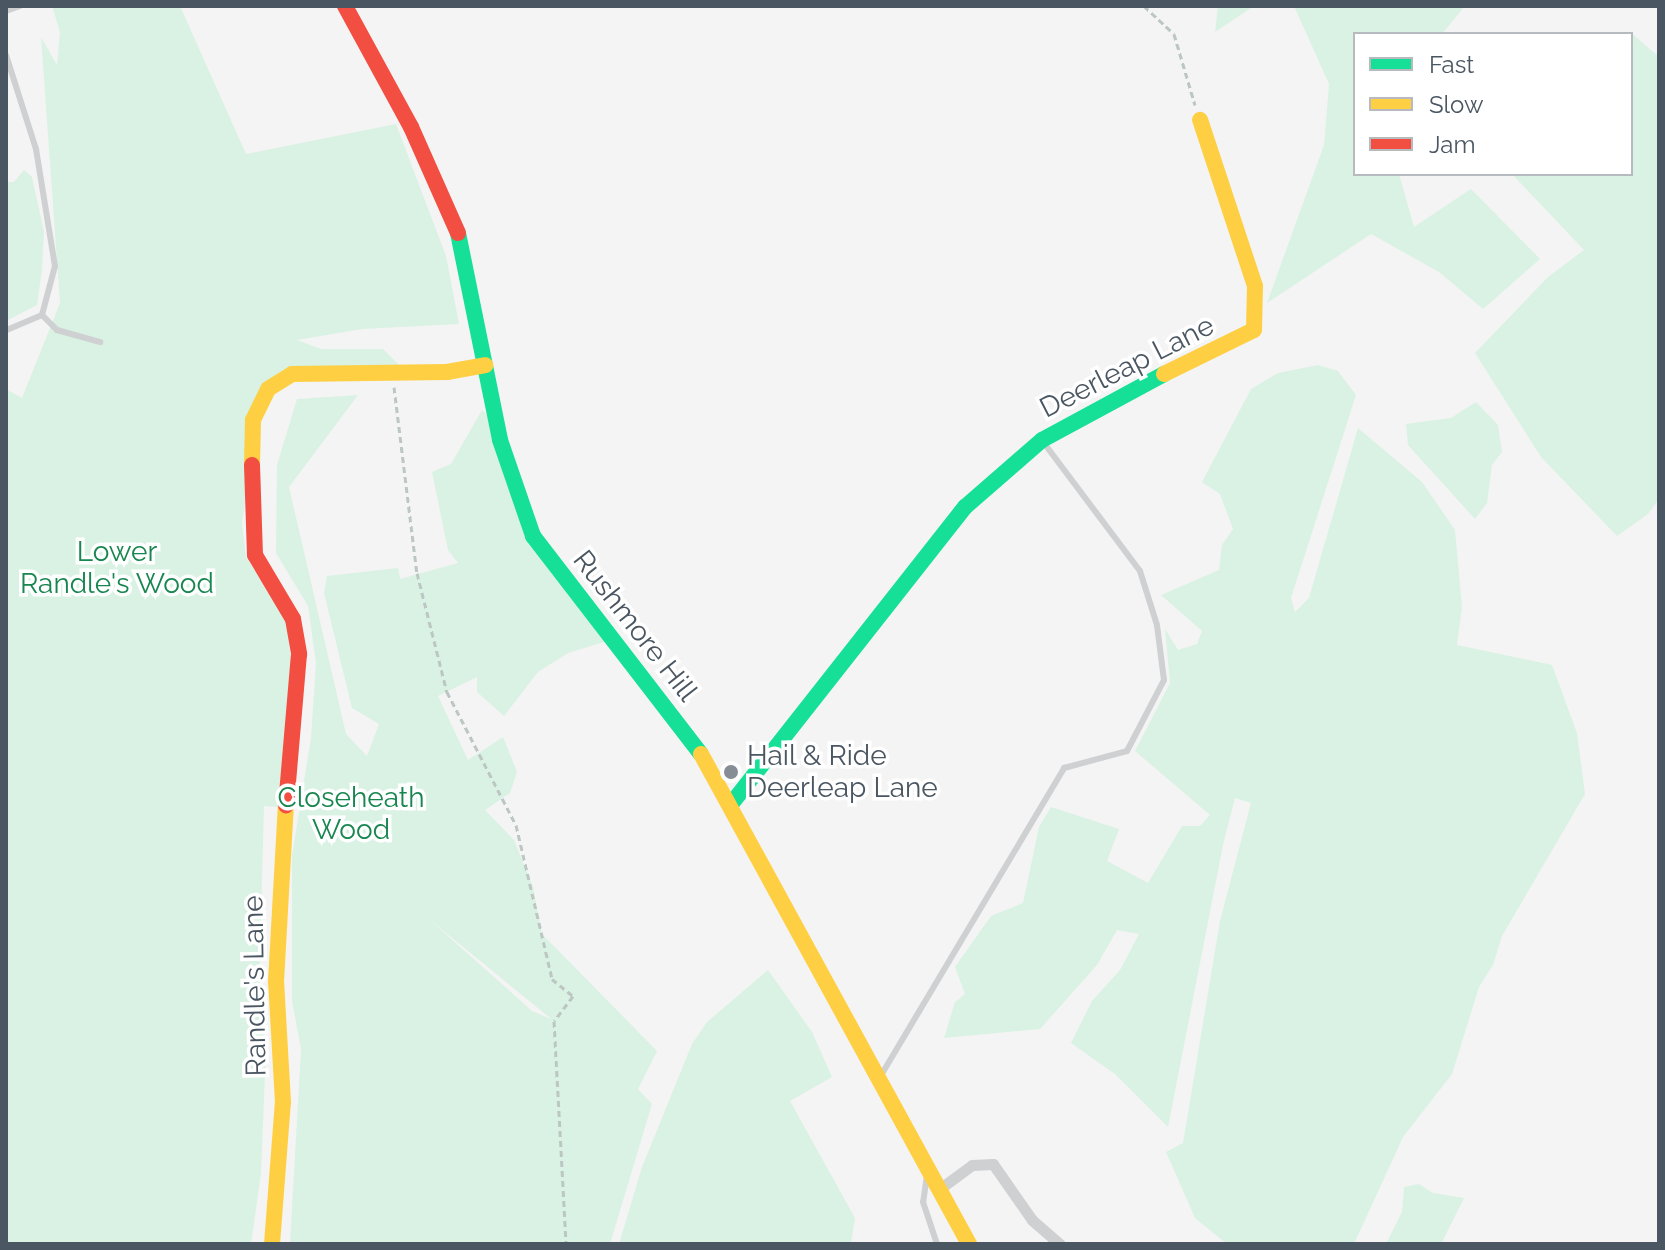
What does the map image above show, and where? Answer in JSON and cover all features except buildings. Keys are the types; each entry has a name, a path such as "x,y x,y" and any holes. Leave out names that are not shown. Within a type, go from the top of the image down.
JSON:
{"street":[{"name":"Rushmore Hill","path":"345,6 411,127 461,240 500,440 533,536 711,767 878,1081 969,1244"},
{"name":"Deerleap Lane","path":"732,803 916,564 965,507 1042,440 1140,384 1254,330 1255,286 1200,120"},
{"name":"Randle's Lane","path":"272,1244 283,1102 276,982 279,882 299,654 293,619 255,555 253,420 268,389 292,374 393,372 485,365"},
{"path":"938,1190 972,1165 993,1164 1032,1220 1060,1244"}],"lane":[{"path":"6,11 20,6"},
{"path":"6,55 36,149 52,230 55,266 42,315"},
{"path":"6,330 42,315"},
{"path":"42,315 57,330 100,342"},
{"path":"878,1081 1064,768 1127,751 1164,680 1157,625 1140,571 1042,440"},
{"path":"928,1172 923,1202 937,1244"}],"path":[{"path":"1144,6 1174,34 1200,120"},
{"path":"393,372 396,435 417,573 447,692 516,825 552,979 573,996 554,1021 566,1244"}],"green space":[{"name":"Lower Randle's Wood","path":"52,6 180,6 246,154 396,124 446,256 459,324 362,329 297,340 321,349 383,349 399,365 263,383 242,523 246,557 287,623 291,661 278,807 264,806 259,993 266,1049 261,1173 251,1244 6,1244 6,389 22,398 60,303 41,37 57,65 60,32"},
{"path":"1218,6 1254,6 1215,32"},
{"path":"1294,6 1465,6 1444,32 1353,32 1353,176 1400,176 1414,227 1471,189 1540,259 1483,309 1439,272 1371,234 1267,303 1324,145 1329,84"},
{"path":"1633,34 1659,57 1659,499 1648,514 1617,536 1541,457 1475,353 1548,277 1584,250 1514,176 1633,176"},
{"path":"24,170 32,177 44,232 42,270 37,305 6,321 6,182 14,182"},
{"path":"1318,365 1338,371 1356,395 1291,598 1295,612 1309,598 1358,428 1422,482 1455,530 1462,607 1457,645 1552,665 1577,733 1585,794 1502,936 1493,965 1479,987 1452,1074 1403,1137 1354,1244 1227,1244 1195,1218 1166,1152 1183,1143 1220,921 1251,803 1235,798 1168,1127 1115,1074 1071,1043 1092,1001 1120,970 1139,934 1117,930 1097,965 1040,1029 944,1038 955,1002 965,994 955,967 991,916 1023,903 1039,827 1051,807 1119,829 1107,861 1148,883 1182,826 1200,826 1210,815 1135,751 1170,683 1165,629 1178,650 1197,644 1202,631 1161,595 1219,570 1222,545 1233,529 1220,494 1202,482 1251,389 1278,373"},
{"name":"Closeheath Wood","path":"358,395 289,487 346,734 367,756 379,724 352,708 324,593 327,576 398,568 400,579 458,563 448,550 432,472 451,464 482,410 491,419 530,541 607,641 568,653 538,672 504,716 477,692 477,677 438,696 468,760 503,737 517,772 510,793 485,810 514,840 533,887 542,934 657,1051 638,1089 652,1104 610,1244 290,1244 301,1049 292,1001 292,856 311,738 316,663 308,606 276,553 277,465 297,399","holes":["430,920 551,1019 532,1011"]},
{"path":"1476,402 1498,425 1502,452 1492,465 1487,503 1475,519 1408,445 1406,424 1451,418"},
{"path":"768,970 812,1032 832,1077 790,1101 855,1218 851,1244 619,1244 642,1167 692,1044 707,1022"},
{"path":"1419,1184 1433,1193 1464,1198 1441,1244 1386,1244 1402,1212 1404,1187"}],"traffic: fast":[{"path":"458,233 500,440 533,536 701,754"},
{"path":"732,803 965,507 1042,440 1164,374"}],"traffic: slow":[{"path":"1164,374 1254,330 1255,286 1200,120"},
{"path":"252,465 253,420 268,389 292,374 447,372 485,365"},
{"path":"701,754 969,1244"},
{"path":"272,1244 283,1102 276,982 286,805"}],"traffic: jam":[{"path":"345,6 411,127 458,233"},
{"path":"252,465 255,555 293,619 299,654 286,805"}],"place":[{"name":"Hail & Ride Deerleap Lane","path":"731,772"}]}
